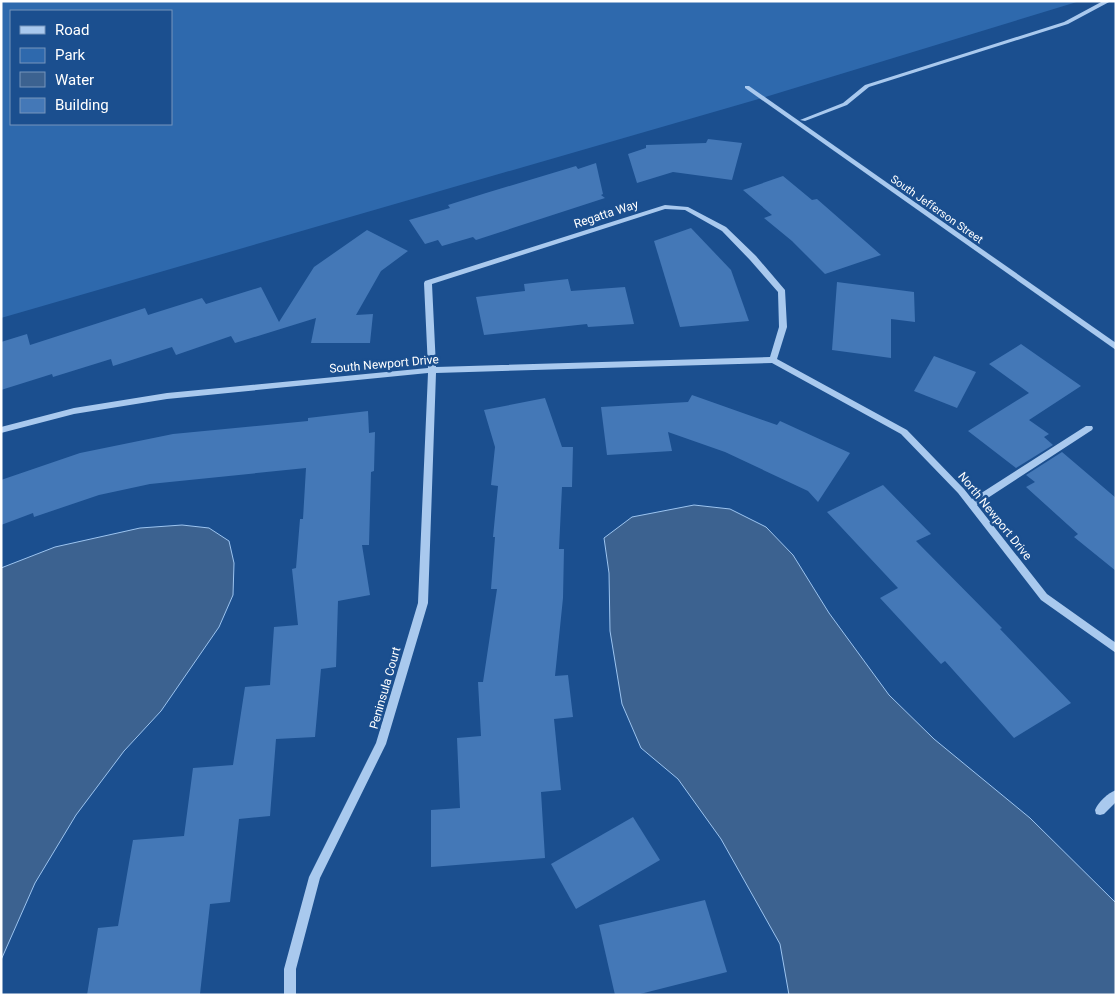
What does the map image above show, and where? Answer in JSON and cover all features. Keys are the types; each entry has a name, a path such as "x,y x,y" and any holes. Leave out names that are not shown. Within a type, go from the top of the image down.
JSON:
{"street":[{"path":"803,120 845,104 867,86 1066,23 1108,1"},
{"name":"South Jefferson Street","path":"747,87 1116,347"},
{"name":"Regatta Way","path":"432,370 428,284 665,207 686,208 724,229 753,258 782,292 783,327 773,360"},
{"name":"South Newport Drive","path":"1,430 74,411 167,396 432,370 773,360"},
{"name":"North Newport Drive","path":"773,360 904,432 961,491 1044,597 1116,649"},
{"name":"Peninsula Court","path":"290,995 290,969 315,877 381,744 423,603 432,370"},
{"path":"972,504 1089,428"},
{"path":"1100,810 1116,795"}],"green space":[{"path":"1,1 1080,1 762,98 1,318"}],"water":[{"path":"694,505 730,509 766,527 793,555 829,613 889,695 934,739 1030,818 1116,903 1116,995 789,995 780,944 721,839 678,779 641,748 622,704 610,631 609,573 604,538 632,517"},
{"path":"182,525 209,528 229,541 234,563 233,595 219,627 161,711 124,751 76,815 35,883 1,960 1,568 55,547 140,528"}],"building":[{"path":"708,139 742,143 732,180 673,172 637,183 628,154 646,148 646,145 706,143"},
{"path":"596,163 603,194 601,195 605,198 476,240 473,237 442,246 438,240 425,244 409,220 450,208 448,205 486,193 576,166 578,169"},
{"path":"783,176 812,200 817,199 881,255 825,274 792,241 764,218 772,215 743,190"},
{"path":"691,228 731,270 749,321 680,327 654,241"},
{"path":"367,230 408,251 381,271 356,315 373,314 370,343 311,343 316,318 235,343 231,336 176,355 172,347 113,366 111,359 53,377 52,374 1,390 1,342 27,334 30,345 145,308 148,315 202,298 206,304 261,287 279,322 314,267"},
{"path":"568,279 571,291 625,287 634,324 588,327 587,324 484,335 476,297 525,291 524,284"},
{"path":"837,282 914,292 915,322 891,319 891,358 832,350"},
{"path":"1021,344 1081,386 1029,420 1049,434 1044,437 1053,445 1016,468 968,431 1029,393 989,364"},
{"path":"934,356 976,372 957,408 914,391"},
{"path":"692,395 777,425 780,421 850,453 818,502 808,491 725,452 668,432 672,451 607,455 601,407 688,402"},
{"path":"545,398 562,447 573,447 572,487 562,487 559,549 564,549 563,598 555,676 568,675 573,717 554,719 561,790 541,792 545,858 431,867 431,810 460,808 457,738 481,736 478,682 483,682 497,589 491,589 495,537 493,537 498,486 491,485 495,447 484,410"},
{"path":"368,411 369,433 375,432 374,471 371,472 369,545 362,545 370,595 338,601 336,667 321,669 315,737 276,739 270,816 239,819 230,902 210,904 200,994 87,995 98,928 118,926 133,840 184,836 193,768 233,765 245,687 270,685 274,627 298,625 292,569 296,568 300,519 303,519 306,468 150,484 99,495 34,517 33,513 1,525 1,480 80,453 173,434 308,421 308,418"},
{"path":"1062,452 1116,498 1116,571 1074,537 1078,534 1026,487 1035,482 1026,475"},
{"path":"883,485 931,534 916,541 1002,628 1000,629 1071,703 1014,738 945,661 941,664 880,598 898,588 827,512"},
{"path":"633,817 660,860 576,909 551,864"},
{"path":"705,900 727,972 636,995 615,995 599,925"}]}
